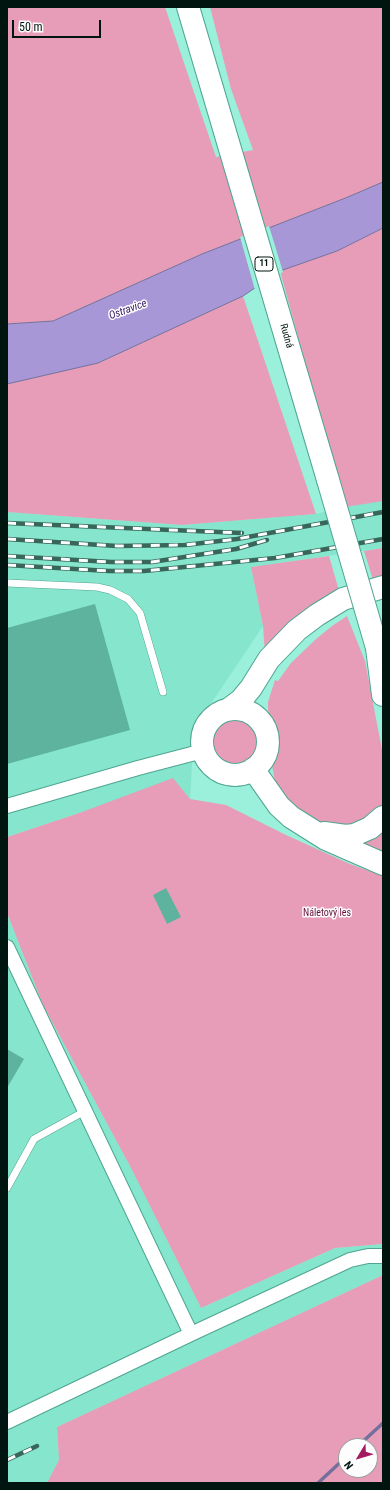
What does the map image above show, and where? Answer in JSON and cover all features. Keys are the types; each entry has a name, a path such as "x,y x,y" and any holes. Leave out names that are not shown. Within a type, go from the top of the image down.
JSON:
{"main road":[{"name":"Rudná","path":"188,7 380,657 383,695"},
{"path":"228,709 241,700 251,688 269,659 297,630 317,615 343,599 383,587"},
{"path":"261,720 246,710 234,708 219,712 208,722 202,736 203,751 208,761 221,772 237,775 253,769 263,760 268,747 267,733 261,720 260,709 263,695 279,669 290,656 331,620 353,607 383,594"},
{"path":"253,769 279,806 291,817 338,845 383,864"},
{"path":"313,831 330,835 354,835 370,828 383,817"}],"street":[{"path":"7,806 203,751"},
{"path":"7,947 191,1334"},
{"path":"7,1422 350,1260 368,1256 383,1256"}],"lane":[{"path":"7,583 97,587 110,590 128,598 140,613 163,692"},
{"path":"7,1188 34,1140 85,1111"}],"shaded area":[{"path":"383,501 383,548 251,567 263,626 194,729 190,799 82,812 7,837 7,512 182,525 316,514 356,504"},
{"path":"7,913 43,1005 131,1168 201,1308 335,1248 383,1244 383,1275 57,1427 59,1460 47,1483 7,1483"}],"green space":[{"path":"7,7 165,7 216,157 253,150 231,89 210,7 383,7 383,182 202,254 53,321 7,324"},
{"path":"383,228 383,501 345,507 280,271 337,251"},
{"path":"243,296 316,514 182,525 7,512 7,384 98,363"},
{"path":"383,548 383,580 374,583 364,551"},
{"path":"329,556 340,594 265,655 263,626 251,567"},
{"path":"347,616 365,661 383,755 383,806 363,824 331,827 311,820 287,801 275,782 272,765 277,736 268,710 268,702 275,680 278,681 291,663 316,639"},
{"path":"229,717 239,717 251,724 258,736 258,746 251,758 239,765 229,765 221,761 214,754 210,746 210,736 214,728 221,721"},
{"name":"Náletový les","path":"173,778 190,799 226,805 286,835 350,864 383,876 383,1244 335,1248 201,1308 131,1168 43,1005 7,913 7,837 82,812"},
{"path":"383,825 383,859 345,843"},
{"path":"383,1275 383,1483 47,1483 59,1460 57,1427"}],"water":[{"name":"Ostravice","path":"383,182 383,228 337,251 280,271 243,296 98,363 7,384 7,324 53,321 202,254"}],"pier":[{"path":"269,226 283,272 255,290 240,237"}],"building":[{"path":"95,604 130,730 7,764 7,628"},
{"path":"166,888 181,917 167,924 153,895"},
{"path":"7,1049 24,1059 7,1088"}],"waterway":[{"path":"367,1438 383,1423"},
{"path":"318,1483 338,1464"}],"railway":[{"path":"7,539 117,546 185,545 237,539 383,512"},
{"path":"7,523 242,533"},
{"path":"7,565 109,571 144,571 275,558 383,539"},
{"path":"7,556 111,562 152,562 236,549 267,540"},
{"path":"7,1460 37,1446"}]}
